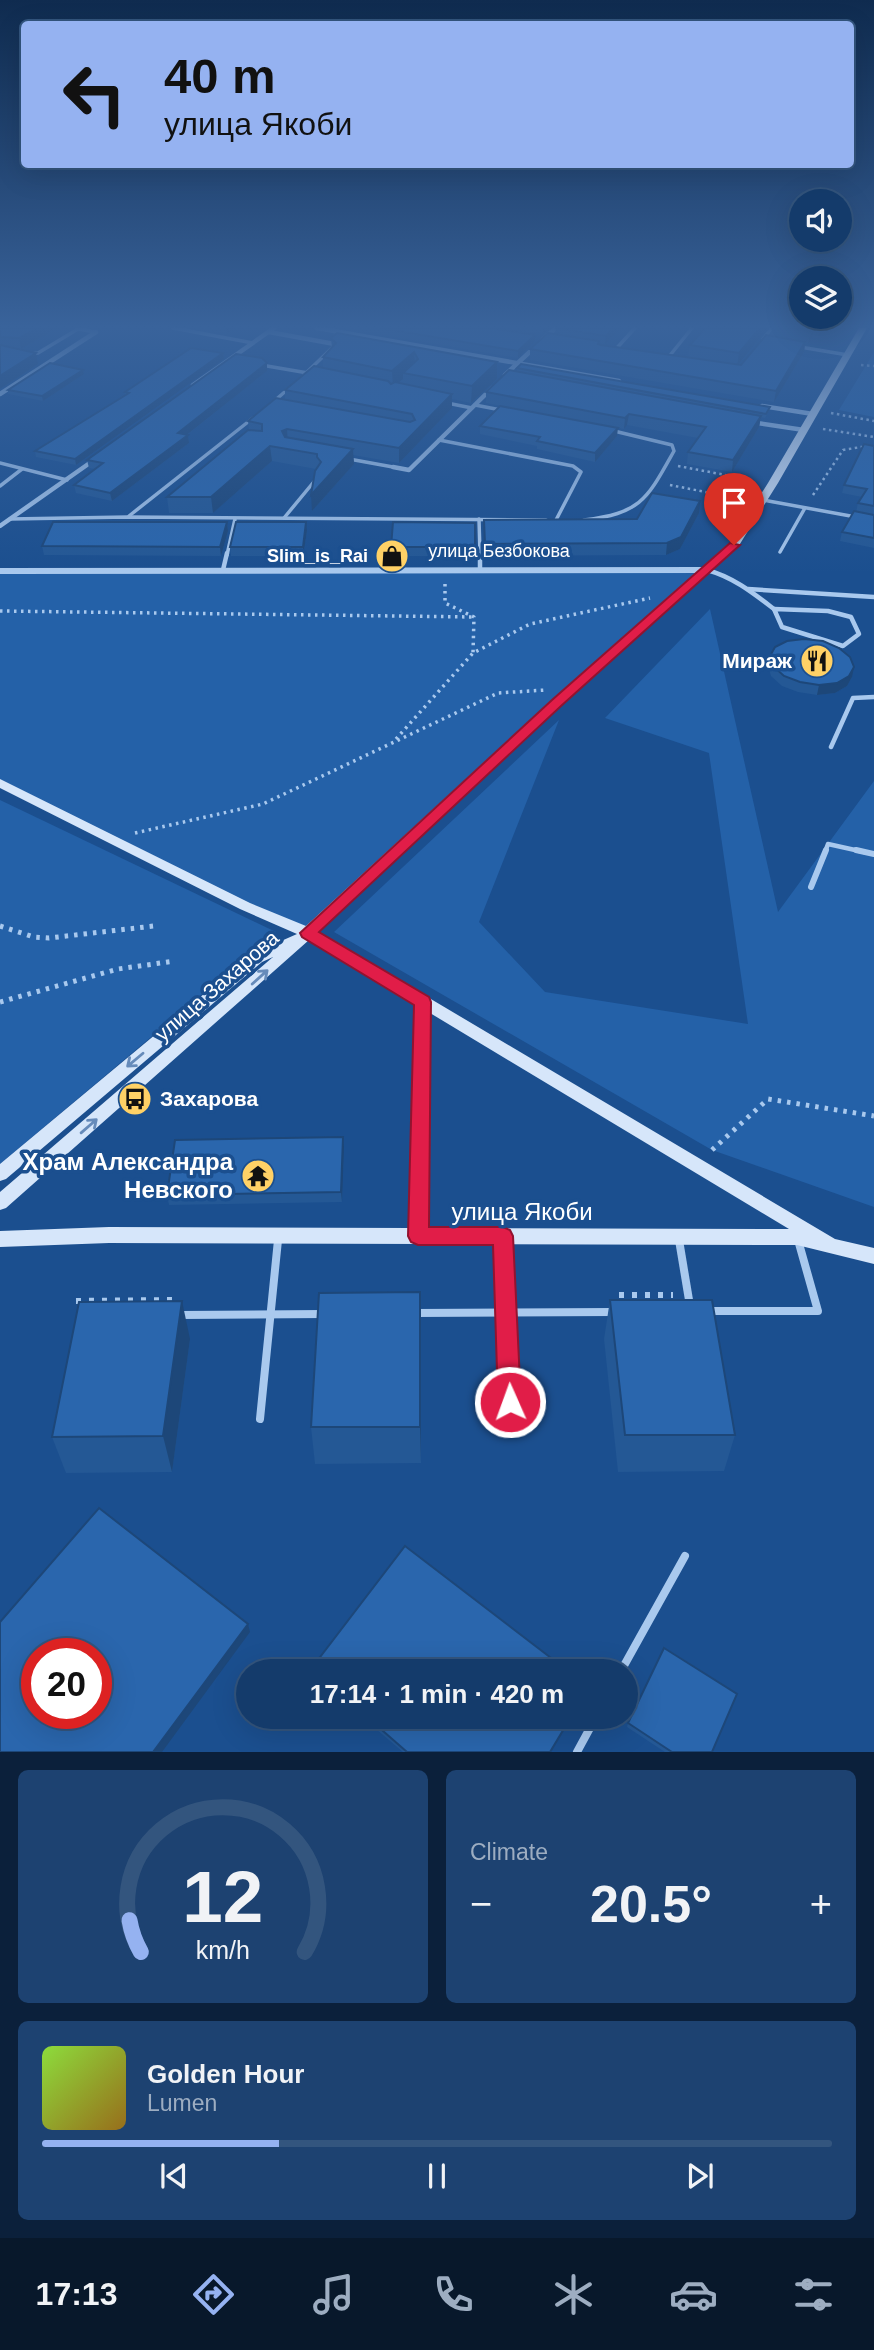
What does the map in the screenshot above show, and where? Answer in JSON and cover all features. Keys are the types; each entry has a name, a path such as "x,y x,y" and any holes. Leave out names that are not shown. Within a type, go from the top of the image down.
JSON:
{"main road":[{"path":"707,570 734,545 816,410"},
{"name":"улица Захарова","path":"0,1203 308,933 556,703 707,570"},
{"path":"0,783 246,906 308,933 832,1246"},
{"path":"0,1174 257,958 308,933"},
{"path":"418,1236 422,1002"},
{"name":"улица Якоби","path":"0,1239 109,1235 797,1237 874,1256"}],"street":[{"path":"393,467 409,470 469,410"},
{"path":"785,410 813,414"},
{"path":"743,420 804,430"},
{"path":"0,526 100,455"},
{"name":"улица Безбокова","path":"0,571 707,570"}],"lane":[{"path":"497,410 505,411"},
{"path":"128,517 258,414"},
{"path":"575,520 613,517 627,513 643,502 674,451 672,445 660,440 613,431"},
{"path":"231,437 241,439"},
{"path":"439,440 573,466 581,472 556,520"},
{"path":"340,457 393,467"},
{"path":"0,463 67,480"},
{"path":"0,486 22,469"},
{"path":"284,519 318,477"},
{"path":"763,500 860,518"},
{"path":"780,552 805,508"},
{"path":"10,519 128,517 565,520"},
{"path":"223,570 235,519"},
{"path":"479,519 480,570"},
{"path":"707,570 748,589 774,608 782,626 843,646 859,634 851,617 828,611 774,608"},
{"path":"748,589 874,597"},
{"path":"831,747 853,698 874,697"},
{"path":"811,887 828,844 874,854"},
{"path":"260,1419 278,1236"},
{"path":"503,1236 510,1402"},
{"path":"678,1237 691,1311"},
{"path":"679,1312 818,1311 797,1237"},
{"path":"409,1313 628,1312"},
{"path":"165,1315 340,1314"},
{"path":"628,1659 685,1556"},
{"path":"577,1752 589,1729"}],"path":[{"path":"827,412 874,421"},
{"path":"817,428 874,437"},
{"path":"811,498 844,450 860,447 874,449"},
{"path":"667,464 736,477"},
{"path":"656,482 726,496"},
{"path":"445,579 446,603 474,617"},
{"path":"393,743 473,653 530,624 660,596"},
{"path":"0,611 474,617"},
{"path":"473,653 474,617"},
{"path":"111,839 263,804 498,694 546,690"},
{"path":"0,926 34,937 49,938 155,926"},
{"path":"0,1002 118,970 175,961"},
{"path":"712,1150 768,1099 874,1116"}],"shaded area":[{"path":"839,410 874,410 874,417"},
{"path":"0,570 707,570 308,933 0,783"},
{"path":"710,609 778,912 874,781 874,1207 712,1150 334,932 559,720 479,922 545,992 748,1024 709,753 605,718"},
{"path":"0,800 276,932 0,1164"}],"building":[{"path":"102,410 144,410 75,459 35,451"},
{"path":"158,410 208,410 178,433 188,435 110,493 74,485 103,463 87,460"},
{"path":"262,410 342,410 410,422 415,420 412,414 390,410 437,410 399,448 287,429 282,431 285,437 353,449 311,495 315,471 321,462 317,454 270,446 211,497 167,497 248,430 262,431 262,424 248,421"},
{"path":"496,410 520,410 618,428 595,453 537,441 540,437 480,426"},
{"path":"581,410 727,410 761,416 733,460 688,452 706,427 629,414 625,418"},
{"path":"743,410 768,410 766,414"},
{"path":"864,444 874,446 874,506 858,503 867,489 844,485"},
{"path":"652,493 700,501 681,537 667,543 485,544 484,520 637,519"},
{"path":"854,511 874,515 874,538 842,532"},
{"path":"53,522 227,522 220,547 42,546"},
{"path":"236,522 306,522 303,547 230,547"},
{"path":"393,522 475,523 475,547 391,547"},
{"path":"787,641 823,641 839,648 850,657 854,667 849,676 837,683 819,685 784,676 773,666 770,656 775,647"},
{"name":"Храм Александра Невского","path":"343,1137 341,1192 167,1195 175,1140"},
{"path":"420,1292 420,1427 311,1427 319,1293"},
{"path":"610,1300 712,1300 735,1435 625,1435"},
{"path":"182,1301 163,1436 52,1437 79,1302"},
{"path":"99,1508 248,1624 153,1752 0,1752 0,1622"},
{"path":"405,1546 552,1659 319,1659"},
{"path":"664,1648 737,1694 712,1752 672,1752 637,1729 638,1702"},
{"path":"381,1729 564,1729 550,1752 407,1752"}],"place":[{"name":"Slim_is_Rai","path":"392,556"},
{"name":"Мираж","path":"817,661"},
{"name":"Захарова","path":"135,1099"},
{"name":"Храм Александра Невского","path":"258,1176"}],"route":[{"path":"510,1402 503,1236 418,1236 422,1002 308,933 556,703 734,545"}]}
